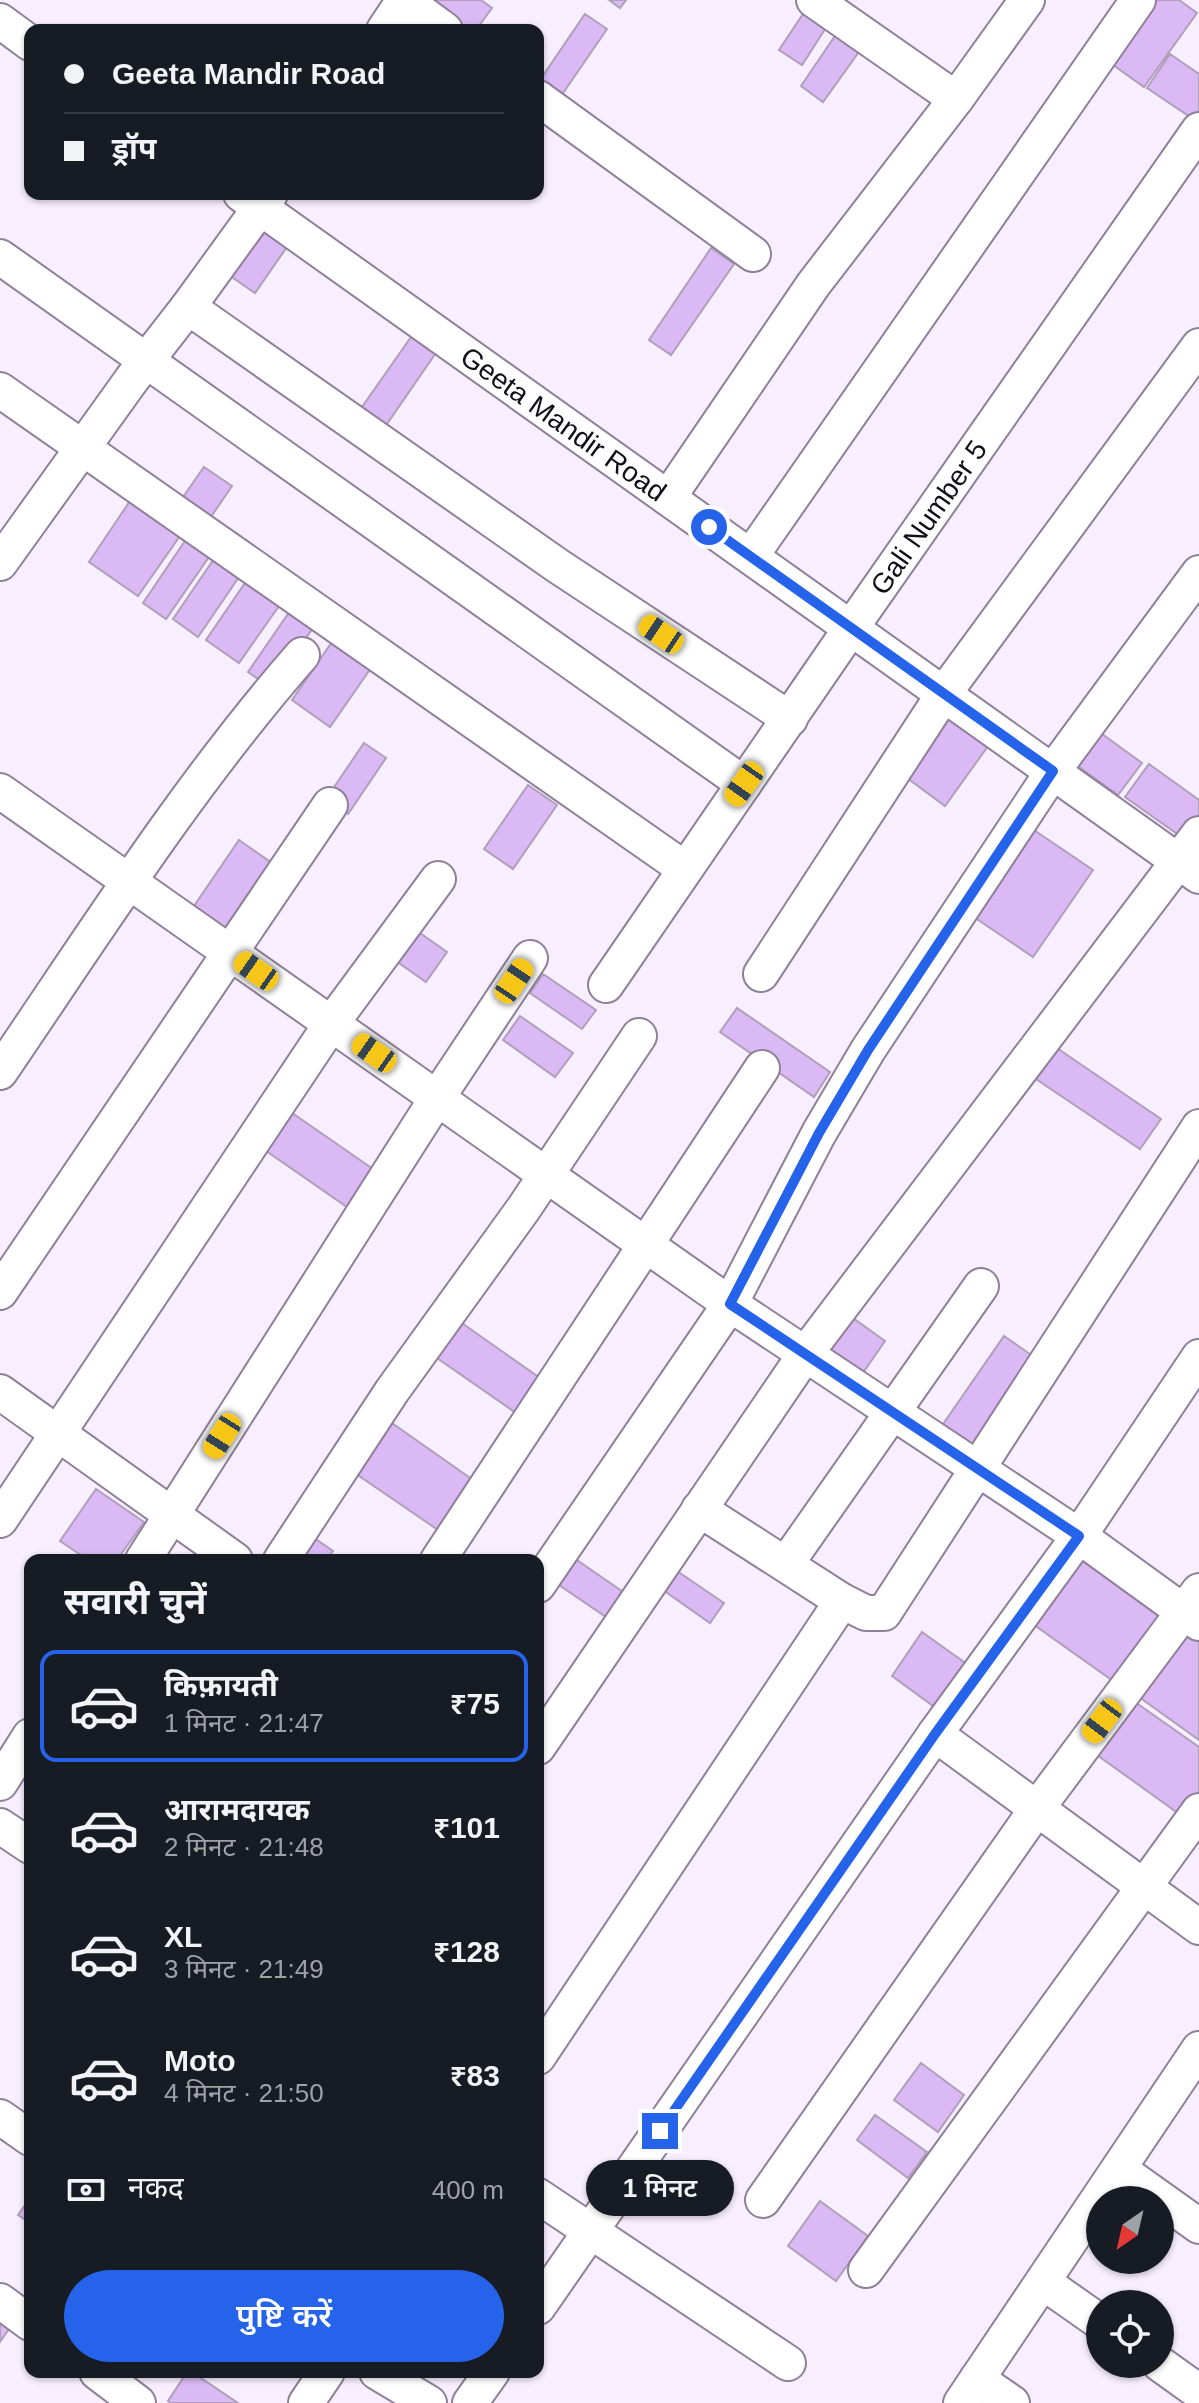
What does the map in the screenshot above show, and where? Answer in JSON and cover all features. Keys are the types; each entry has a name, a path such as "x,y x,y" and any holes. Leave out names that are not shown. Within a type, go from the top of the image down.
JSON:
{"street":[{"path":"388,24 404,0 437,24"},
{"path":"814,0 956,99"},
{"path":"668,498 813,285 956,99 1027,0"},
{"path":"751,556 1138,0"},
{"path":"0,21 24,39"},
{"path":"544,102 753,254"},
{"name":"Gali Number 5","path":"606,985 1199,130"},
{"path":"0,563 188,307 256,200"},
{"name":"Geeta Mandir Road","path":"258,200 668,498 945,692 1189,869"},
{"path":"0,257 744,784"},
{"path":"188,307 558,566 790,719"},
{"path":"761,974 945,692 1199,346"},
{"path":"0,390 685,869"},
{"path":"544,1576 730,1304 819,1133 868,1050 1053,771 1199,573"},
{"path":"0,1072 129,882 264,698 302,655"},
{"path":"0,791 730,1304 1079,1536 1194,1608 1038,1807 763,2200"},
{"path":"0,1292 330,805"},
{"path":"544,1738 806,1353 1189,869 1199,834"},
{"path":"0,1520 331,1024 438,879"},
{"path":"147,1554 437,1098 530,958"},
{"path":"285,1554 392,1391 546,1175 639,1036"},
{"path":"442,1554 762,1068"},
{"path":"699,1509 842,1601 866,1613 884,1613 1199,1127"},
{"path":"786,1564 981,1286"},
{"path":"544,2298 935,1734 1079,1536 1199,1357"},
{"path":"0,1392 227,1554"},
{"path":"544,2048 842,1601"},
{"path":"935,1734 1199,1927"},
{"path":"0,1783 24,1745"},
{"path":"866,2270 1199,1811"},
{"path":"0,1826 24,1842"},
{"path":"1012,2403 969,2391 1119,2169 1187,2093 1199,2049"},
{"path":"0,2117 24,2134"},
{"path":"1119,2169 1199,2226"},
{"path":"544,2200 788,2363"},
{"path":"1043,2282 1086,2312"},
{"path":"0,2301 24,2319"},
{"path":"1174,2374 1199,2392"},
{"path":"105,2378 138,2403"},
{"path":"306,2403 323,2378"},
{"path":"387,2378 429,2403"},
{"path":"470,2403 488,2378"}],"building":[{"path":"481,0 492,8 480,24 455,24 424,2"},
{"path":"609,0 626,0 620,8"},
{"path":"1143,0 1179,0 1197,13 1144,87 1102,57"},
{"path":"805,11 827,26 802,65 779,50"},
{"path":"585,14 607,29 557,102 544,89 544,74"},
{"path":"837,33 861,49 823,102 801,86"},
{"path":"1170,54 1199,74 1199,123 1147,88"},
{"path":"260,224 289,244 255,293 226,273"},
{"path":"711,248 734,264 671,355 649,340"},
{"path":"416,330 440,347 380,434 355,417"},
{"path":"204,467 232,486 202,530 174,510"},
{"path":"132,498 182,533 138,596 89,562"},
{"path":"187,538 211,554 166,619 143,603"},
{"path":"214,559 239,577 198,637 173,619"},
{"path":"245,583 279,606 239,663 206,640"},
{"path":"290,611 313,628 271,688 248,672"},
{"path":"332,642 371,668 330,727 292,700"},
{"path":"944,708 991,742 945,806 899,772"},
{"path":"1098,731 1142,763 1118,795 1075,764"},
{"path":"364,743 386,758 348,814 326,799"},
{"path":"1149,764 1199,800 1199,831 1190,843 1125,797"},
{"path":"528,785 557,805 513,869 484,849"},
{"path":"1028,826 1093,870 1033,957 968,913"},
{"path":"239,840 279,868 233,933 194,906"},
{"path":"410,926 447,952 426,982 389,956"},
{"path":"543,974 596,1010 582,1029 530,993"},
{"path":"737,1008 830,1072 814,1097 720,1032"},
{"path":"520,1016 573,1053 555,1077 503,1040"},
{"path":"1051,1044 1161,1119 1140,1149 1030,1075"},
{"path":"285,1108 373,1169 347,1207 259,1146"},
{"path":"449,1314 540,1378 516,1413 424,1349"},
{"path":"853,1318 885,1341 860,1377 827,1355"},
{"path":"1004,1336 1037,1359 973,1453 939,1430"},
{"path":"382,1416 473,1480 438,1530 346,1467"},
{"path":"96,1489 144,1522 121,1554 79,1554 60,1541"},
{"path":"307,1533 333,1551 331,1554 293,1554"},
{"path":"1078,1554 1172,1620 1123,1688 1030,1622"},
{"path":"574,1558 629,1596 612,1621 556,1583"},
{"path":"677,1571 724,1603 710,1623 663,1590"},
{"path":"1187,1628 1199,1637 1199,1740 1139,1697"},
{"path":"922,1632 971,1667 940,1711 892,1676"},
{"path":"1135,1702 1199,1747 1199,1807 1189,1821 1097,1755"},
{"path":"921,2063 964,2095 938,2132 894,2100"},
{"path":"875,2115 927,2152 908,2178 857,2140"},
{"path":"820,2201 868,2236 836,2281 788,2246"},
{"path":"0,2309 15,2320 0,2342"},
{"path":"183,2378 201,2378 238,2403 171,2403 168,2401"}],"route":[{"path":"660,2131 935,1734 1079,1536 730,1304 819,1133 868,1050 1053,771 709,527"}]}
